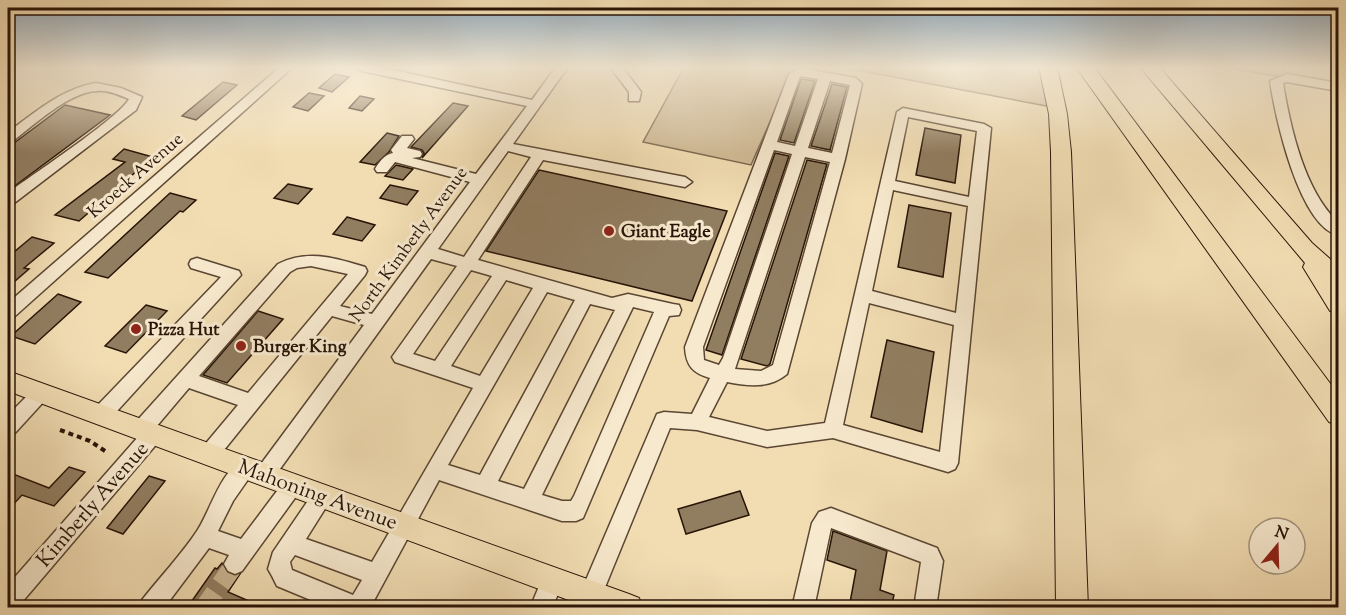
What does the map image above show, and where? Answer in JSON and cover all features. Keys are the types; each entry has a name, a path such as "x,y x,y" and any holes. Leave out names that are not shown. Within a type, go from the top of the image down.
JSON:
{"highway":[{"path":"1055,96 1059,114 1061,152 1072,608"},
{"path":"1106,96 1338,414"},
{"path":"1173,96 1304,249 1338,279"},
{"path":"1304,249 1338,304"}],"main road":[{"name":"Mahoning Avenue","path":"8,381 629,608"}],"street":[{"path":"8,138 71,96"},
{"path":"8,200 131,107 136,97 132,96"},
{"name":"Kroeck Avenue","path":"8,312 254,96"},
{"path":"495,96 534,104"},
{"name":"North Kimberly Avenue","path":"150,608 205,537 226,494 256,471 376,322 540,96"},
{"path":"787,96 694,347 693,361 698,367 723,374 764,378 775,376 781,369 853,96"},
{"path":"697,422 711,391 731,359 819,96"},
{"path":"1278,96 1298,164 1316,207 1338,230"},
{"path":"591,594 664,420 697,422 767,440 833,430 948,463 984,128 903,112 833,430"},
{"path":"769,145 838,159"},
{"path":"504,146 538,155 685,182"},
{"path":"382,169 399,149 482,176"},
{"path":"485,385 401,357 492,229 538,155"},
{"path":"887,184 976,203"},
{"path":"427,252 612,304 628,300 669,309 576,511 562,511 435,470"},
{"name":"Kimberly Avenue","path":"8,601 147,432 186,380 284,268 294,261 306,259 359,271 329,309"},
{"path":"101,415 233,275 197,264"},
{"path":"439,370 502,273"},
{"path":"323,496 280,559 279,568 285,578 358,608 543,285"},
{"path":"863,295 963,321"},
{"path":"485,486 585,297"},
{"path":"529,500 628,300"},
{"path":"209,454 329,309 376,322"},
{"path":"186,380 252,402"},
{"path":"8,427 41,393"},
{"path":"205,537 240,557 293,484"},
{"path":"803,608 822,523 831,518 930,555 932,561 925,608"},
{"path":"291,544 377,575"},
{"path":"541,608 553,580"}],"path":[{"path":"60,430 90,441 108,453"}],"shaded area":[{"path":"668,96 781,96 751,165 643,142"},
{"path":"992,96 1054,96 1057,108"}],"building":[{"path":"206,96 224,96 196,120 182,116"},
{"path":"306,96 324,96 308,111 293,107"},
{"path":"360,96 374,99 362,111 349,108"},
{"path":"795,96 810,96 794,143 780,140"},
{"path":"828,96 845,96 830,150 811,146"},
{"path":"453,103 468,106 422,158 424,153 422,150 411,147"},
{"path":"65,105 110,115 8,191 8,145 14,143"},
{"path":"925,128 961,135 955,183 916,175"},
{"path":"387,133 399,136 389,152 375,165 360,162"},
{"path":"124,149 153,157 79,221 55,215 125,162 113,159"},
{"path":"775,153 789,156 722,355 706,350"},
{"path":"807,160 827,164 770,364 767,366 741,359"},
{"path":"396,165 413,169 403,180 385,176"},
{"name":"Giant Eagle","path":"539,170 727,211 692,301 486,251"},
{"path":"288,184 312,189 298,204 274,198"},
{"path":"390,185 418,191 407,205 380,198"},
{"path":"170,193 196,200 183,212 180,211 108,278 85,272"},
{"path":"909,205 951,213 943,277 898,267"},
{"path":"347,217 375,225 362,241 333,234"},
{"path":"32,237 54,243 24,268 29,269 8,287 8,257"},
{"path":"58,294 81,302 35,344 11,336"},
{"name":"Pizza Hut","path":"146,305 167,311 126,353 105,346"},
{"name":"Burger King","path":"258,311 283,319 227,383 203,375"},
{"path":"887,340 934,352 922,432 871,417"},
{"path":"69,467 85,472 54,506 22,495 8,510 8,472 49,488"},
{"path":"149,476 165,481 123,534 107,528"},
{"path":"740,491 749,515 686,534 678,509"},
{"path":"833,531 887,551 880,590 894,595 891,608 849,608 856,570 827,560"},
{"path":"222,563 227,573 234,576 240,574 228,592 265,608 187,608 215,568 217,569"}],"tunnel":[{"path":"204,608 235,564"}],"place":[{"name":"Giant Eagle","path":"609,231"},
{"name":"Pizza Hut","path":"136,329"},
{"name":"Burger King","path":"241,346"}]}
